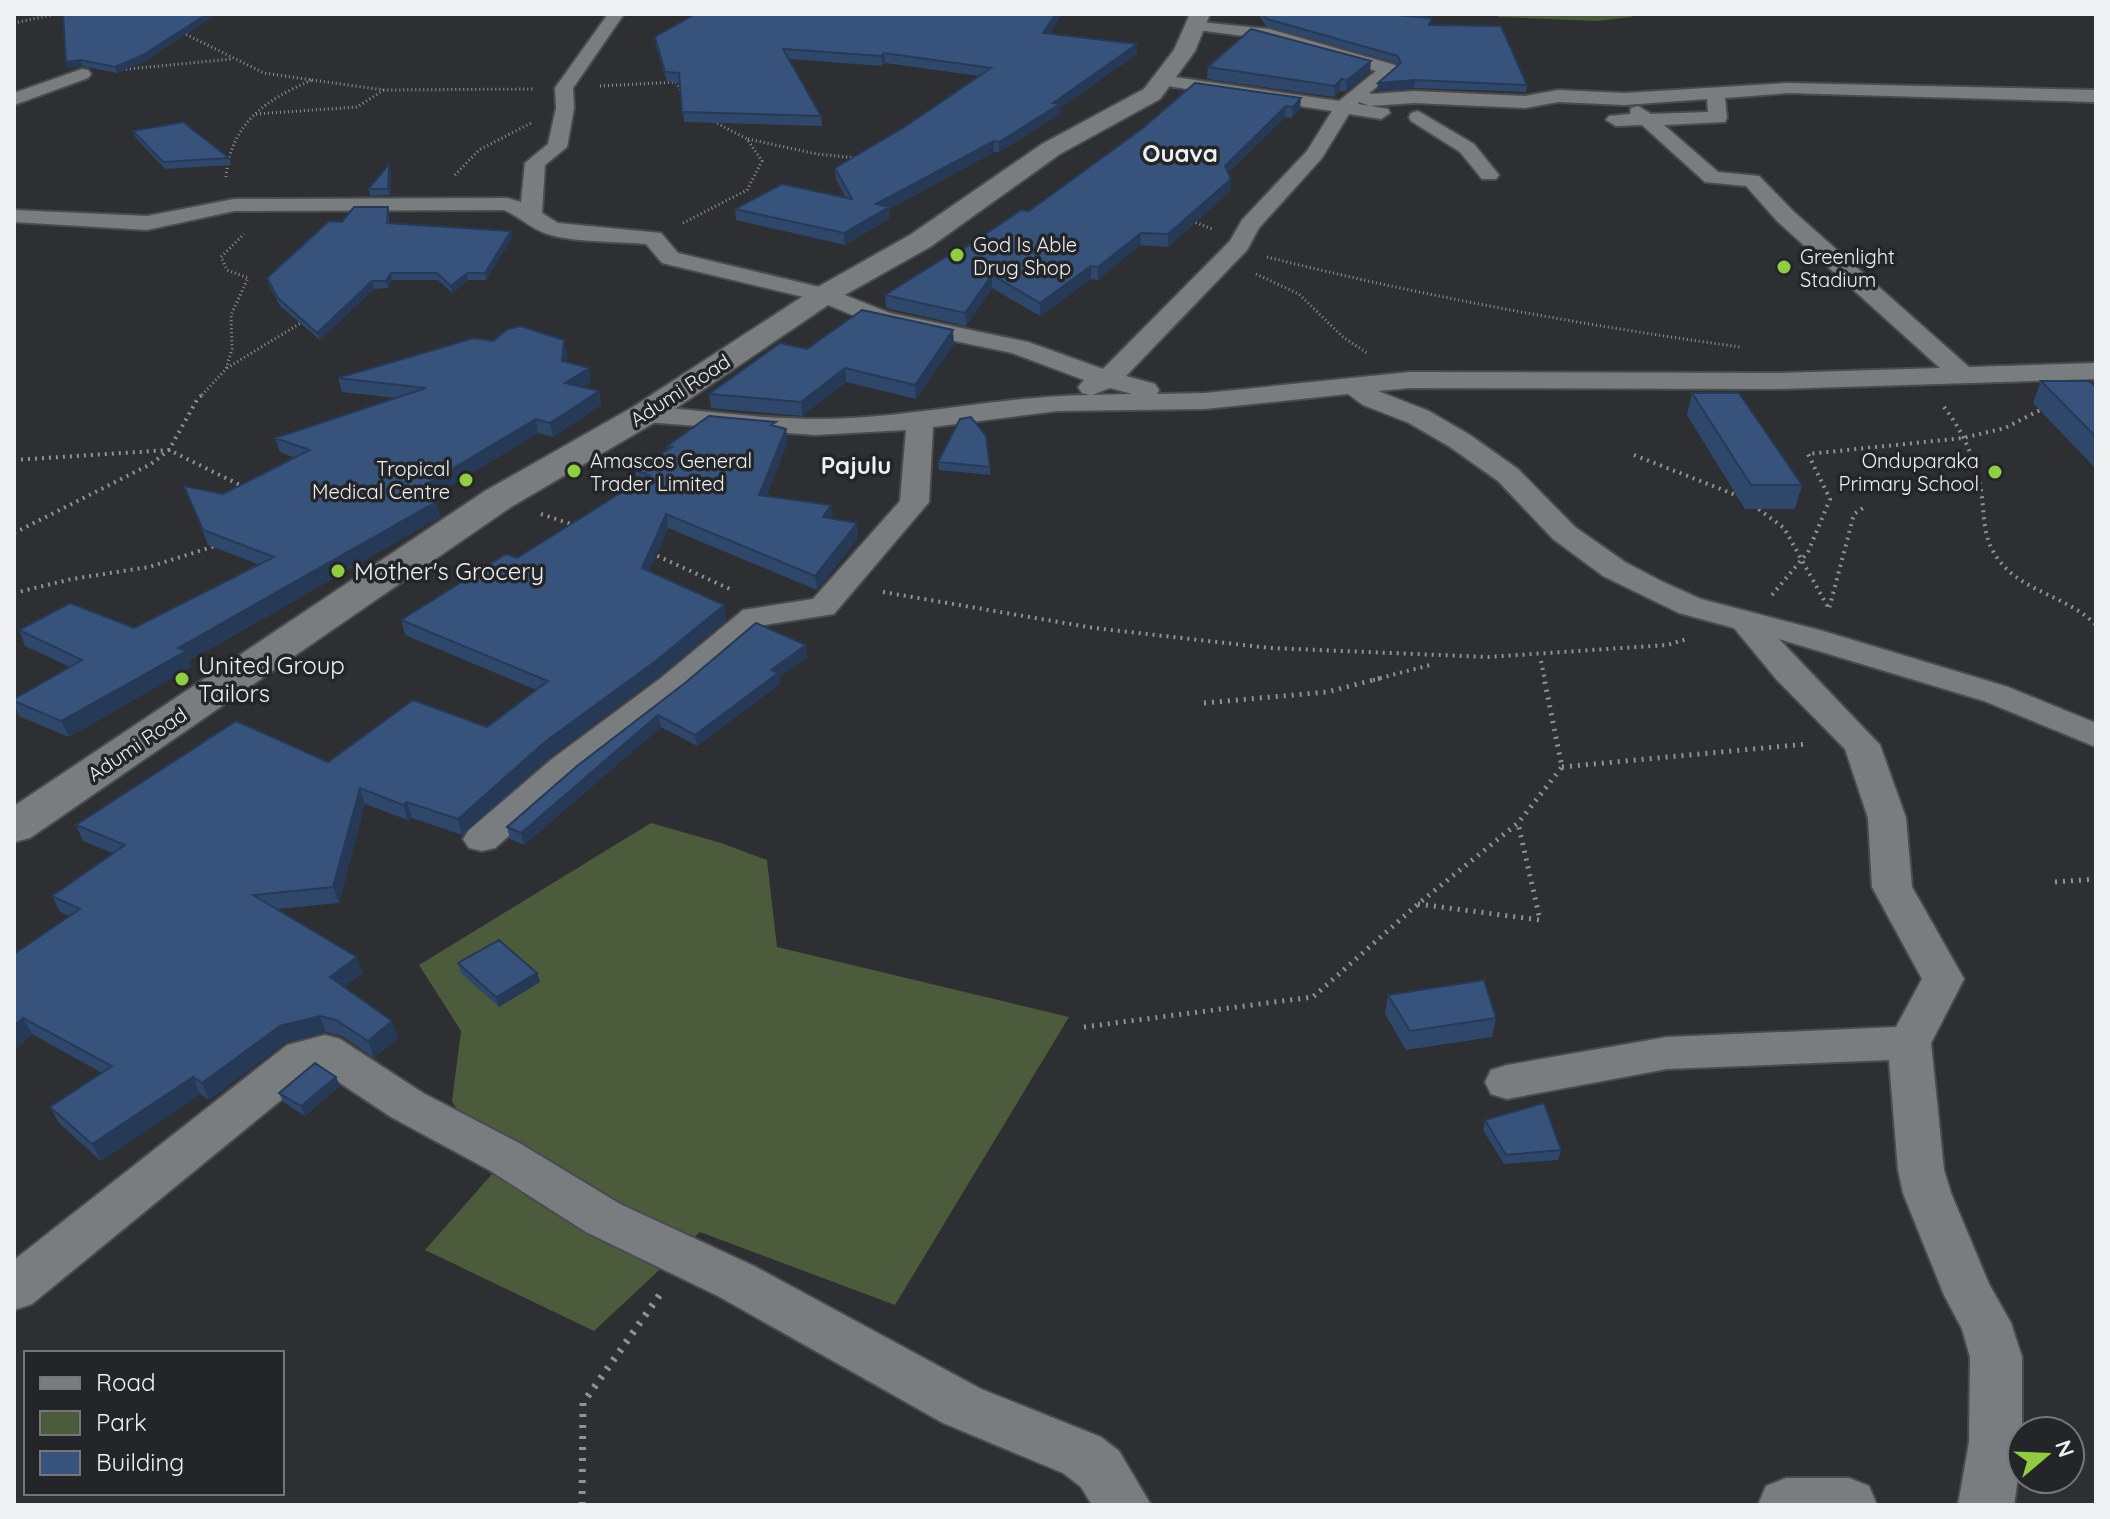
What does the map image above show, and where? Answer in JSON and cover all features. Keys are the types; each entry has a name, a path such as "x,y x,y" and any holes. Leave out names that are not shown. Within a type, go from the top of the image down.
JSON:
{"main road":[{"name":"Adumi Road","path":"14,827 498,499 645,414 824,295 920,241 1051,149 1152,94 1184,51 1198,20"}],"street":[{"path":"531,214 535,163 557,147 565,108 564,88 616,14"},
{"path":"1057,403 1108,379 1239,245 1250,225 1315,154 1350,102 1389,69 1269,34 1198,20"},
{"path":"14,99 82,74"},
{"path":"1161,80 1350,102 1418,117 1538,119"},
{"path":"1350,102 1414,97 1525,102 1558,96 1625,99 1788,88 2096,96"},
{"path":"1601,120 1718,118 1715,91"},
{"path":"1625,99 1712,178 1752,180 1785,216 1963,375"},
{"path":"1418,117 1467,148 1489,175"},
{"path":"14,216 147,223 234,205 344,207 507,204 531,214 538,223 555,229 653,238 670,258 824,295 883,319 1019,347 1108,379 1205,401"},
{"path":"645,414 815,427 920,421 1057,403 1205,401 1410,380 1774,381 2084,372"},
{"path":"1355,387 1372,399 1419,417 1460,441 1508,475 1564,533 1614,569 1690,606 1996,694 2096,736"},
{"path":"482,839 565,767 673,685 754,617 823,607 914,502 920,421"},
{"path":"1745,620 1789,673 1862,745 1887,818 1892,887 1943,979 1909,1043 1921,1170 1927,1193 1969,1295 1986,1323 1996,1357 1996,1442 1986,1505"},
{"path":"1507,1082 1667,1053 1909,1043"},
{"path":"14,1289 303,1057 325,1051 407,1105 505,1157 603,1218 736,1281 962,1406 1082,1455 1100,1469 1123,1505"},
{"path":"1786,1505 1849,1505"}],"path":[{"path":"14,23 56,14"},
{"path":"168,26 264,73 312,80 276,96 255,114 238,136 225,174 234,205"},
{"path":"82,74 232,59"},
{"path":"255,114 357,107 384,90"},
{"path":"747,139 817,154 866,160"},
{"path":"1186,220 1201,222 1254,254 1334,274 1622,331 1743,348"},
{"path":"14,533 151,464 169,450 198,398 213,386 226,369 232,349 231,315 248,278 227,270 221,257 244,235 244,226"},
{"path":"1239,245 1237,255 1254,273 1299,294 1343,337 1410,380"},
{"path":"823,607 858,588 1094,628 1270,648 1488,657 1667,645 1745,620 1790,579 1820,534 1830,499 1808,454 1963,438 2005,428 2067,396 2084,372"},
{"path":"1917,377 1959,424 1981,491 1982,534 2005,571 2086,611 2096,625"},
{"path":"14,460 169,450 251,491"},
{"path":"1634,455 1743,498 1784,528 1829,609 1854,514 1863,508"},
{"path":"498,499 582,528"},
{"path":"14,593 72,579 149,567 218,545"},
{"path":"637,548 679,563 744,595"},
{"path":"1541,661 1562,767"},
{"path":"1204,703 1327,692 1434,664"},
{"path":"1084,1027 1313,997 1418,904 1518,823 1562,767 1856,739"},
{"path":"1418,904 1540,920 1518,823"},
{"path":"2055,882 2096,879"},
{"path":"582,1505 583,1403 687,1257"}],"green space":[{"path":"1493,14 1629,14 1632,17 1597,21 1499,17"},
{"path":"651,823 767,860 777,947 1069,1017 895,1305 700,1232 594,1331 425,1250 492,1174 452,1101 461,1031 419,965"}],"building":[{"path":"63,14 207,14 143,55 115,67 81,60 66,62"},
{"path":"695,14 1056,14 1043,33 1137,44 1053,103 1060,104 999,142 994,141 876,204 889,207 844,233 735,209 782,184 852,199 835,168 906,126 991,68 884,53 881,56 783,49 821,116 682,112 679,73 665,72 655,37"},
{"path":"1263,14 1383,14 1432,18 1429,25 1501,26 1527,85 1415,80 1378,83 1401,63 1398,56 1267,19"},
{"path":"1251,29 1371,61 1335,86 1208,67"},
{"path":"1195,83 1301,98 1293,107 1286,106 1225,166 1231,179 1168,234 1141,233 1098,267 1091,266 1040,303 992,275 965,313 885,295 949,255 953,256 1021,210 1029,211 1143,128"},
{"path":"183,122 229,158 163,162 133,131"},
{"path":"389,164 388,189 369,189"},
{"path":"354,207 388,207 387,223 511,231 485,273 467,273 451,286 437,273 391,273 386,281 372,281 317,333 278,298 267,278 329,221 342,222"},
{"path":"862,310 953,330 915,385 845,368 801,402 709,394 780,343 807,349"},
{"path":"520,326 564,340 562,361 589,368 565,383 599,391 550,423 536,419 412,493 436,502 178,648 186,651 61,721 14,701 82,660 19,630 70,603 134,628 274,557 203,530 184,486 223,494 310,450 275,438 426,388 338,378 474,338 493,341 508,329"},
{"path":"2041,381 2089,381 2096,387 2096,437"},
{"path":"1692,393 1739,393 1802,485 1751,485"},
{"path":"709,416 776,422 771,425 786,429 759,495 831,505 823,517 857,523 815,576 666,514 642,568 724,605 657,660 546,741 458,819 407,802 403,805 360,788 333,887 253,895 357,957 330,977 392,1021 368,1041 336,1020 320,1016 280,1026 202,1083 193,1077 92,1144 50,1107 112,1066 23,1018 14,1026 14,954 80,909 52,896 125,845 76,825 236,721 328,762 413,700 487,727 548,681 401,620 506,554 517,558 649,475 635,470 672,447 667,446"},
{"path":"971,417 986,436 990,467 938,462 960,419"},
{"path":"756,623 806,645 771,670 778,673 695,735 658,715 521,833 507,827 577,766 685,683"},
{"path":"499,940 537,973 496,997 458,963"},
{"path":"1484,980 1496,1018 1410,1031 1388,995"},
{"path":"315,1063 336,1077 301,1106 279,1093"},
{"path":"1544,1103 1561,1150 1506,1155 1485,1120"}],"place":[{"name":"God Is Able Drug Shop","path":"957,255"},
{"name":"Greenlight Stadium","path":"1784,267"},
{"name":"Amascos General Trader Limited","path":"574,471"},
{"name":"Onduparaka Primary School","path":"1995,472"},
{"name":"Tropical Medical Centre","path":"466,480"},
{"name":"Mother's Grocery","path":"338,571"},
{"name":"United Group Tailors","path":"182,679"}],"district":[{"name":"Ouava","path":"1180,153"},
{"name":"Pajulu","path":"856,465"}]}
